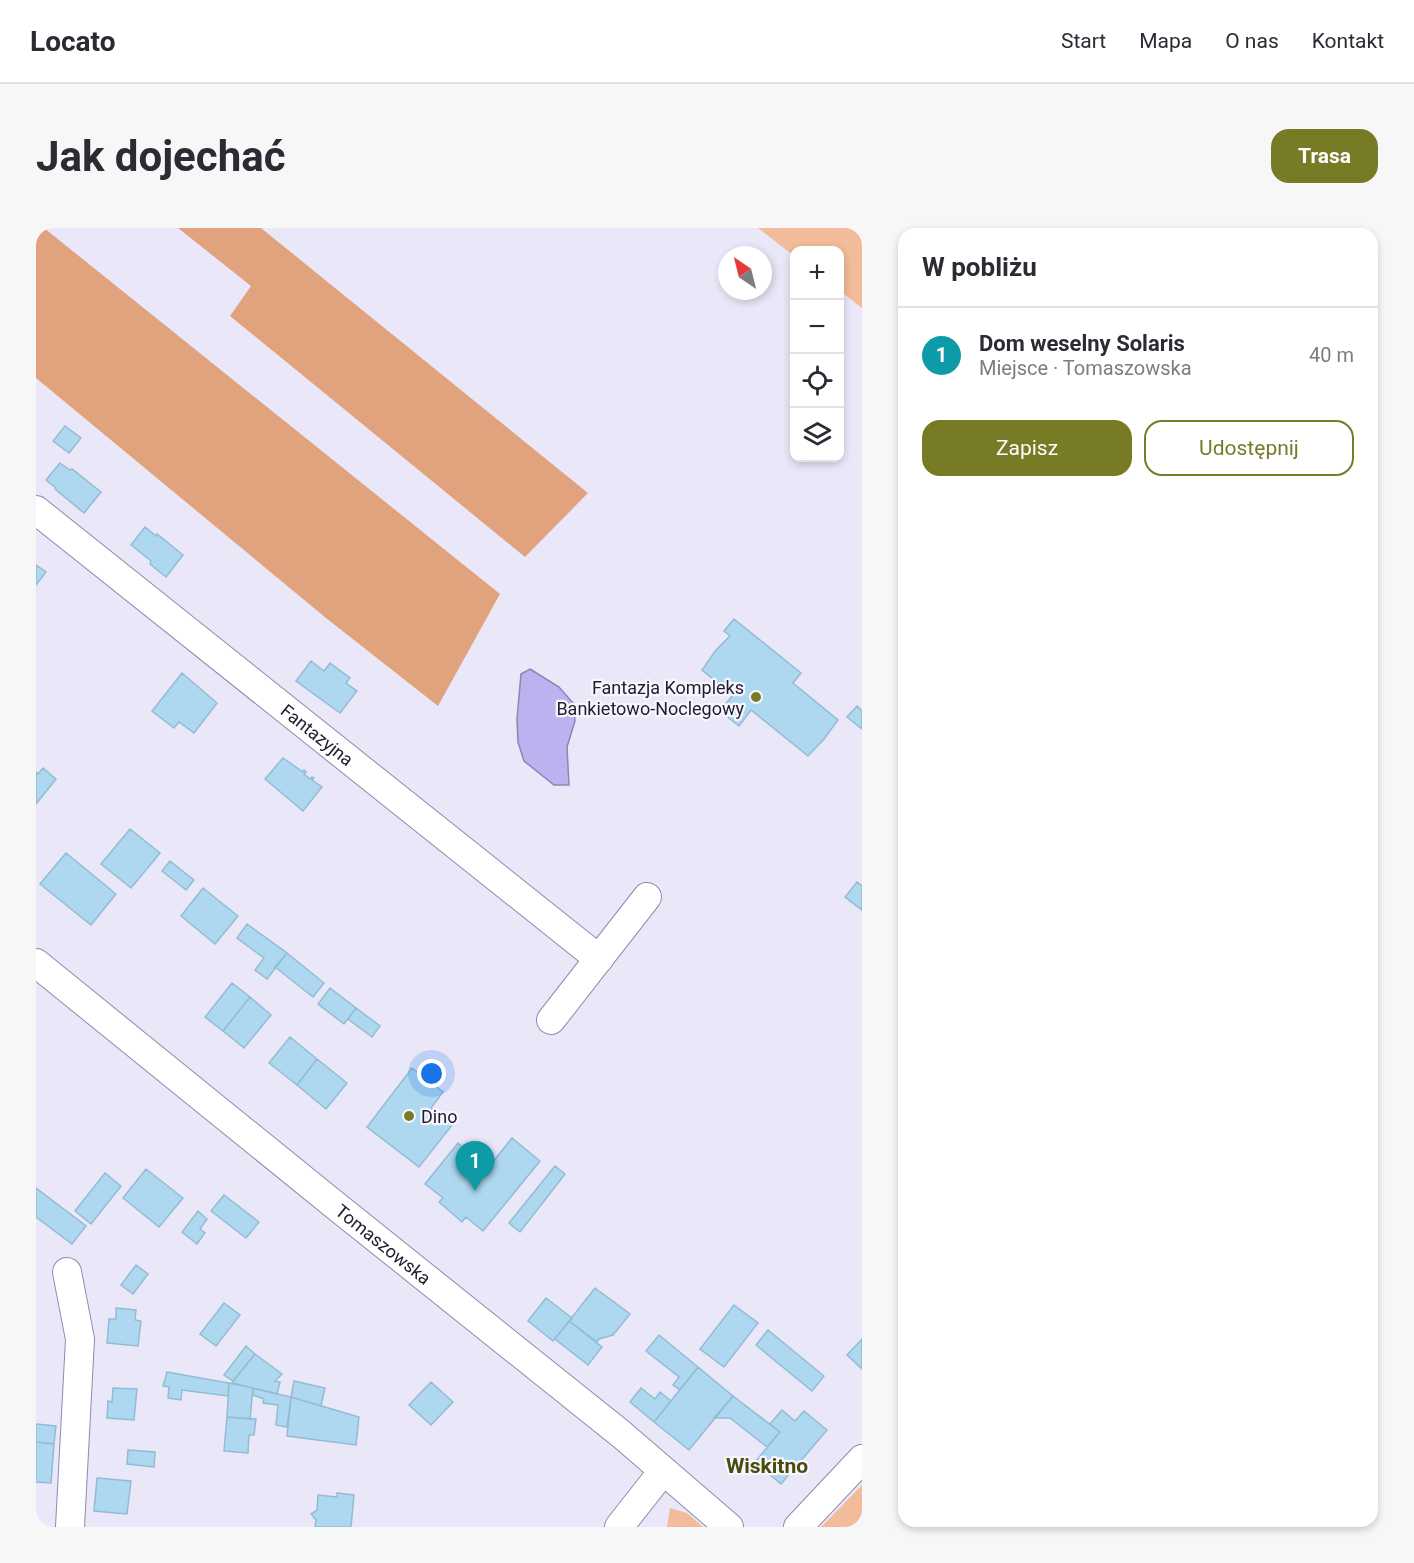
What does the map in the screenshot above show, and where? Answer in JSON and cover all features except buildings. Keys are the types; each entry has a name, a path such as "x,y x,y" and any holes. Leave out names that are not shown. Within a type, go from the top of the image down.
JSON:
{"street":[{"name":"Fantazyjna","path":"36,510 599,959"},
{"path":"552,1020 647,897"},
{"name":"Tomaszowska","path":"36,963 621,1434 729,1527"},
{"path":"67,1272 80,1339 70,1527"},
{"path":"798,1527 862,1459"},
{"path":"619,1527 663,1471"}],"shaded area":[{"path":"36,228 44,228 500,594 438,706 326,618 36,378"},
{"path":"178,228 261,228 588,493 525,557 230,316 251,286"},
{"path":"758,228 862,228 862,308 844,294 844,246 790,246 790,253"},
{"path":"530,669 559,687 573,703 575,721 567,747 569,785 554,785 524,761 518,742 517,719 521,674"},
{"path":"862,1485 862,1527 821,1527"},
{"path":"670,1508 687,1513 703,1527 667,1527"}],"place":[{"name":"Fantazja Kompleks Bankietowo-Noclegowy","path":"756,697"},
{"name":"Dino","path":"409,1116"},
{"name":"Dom weselny Solaris","path":"475,1191"}],"district":[{"name":"Wiskitno","path":"767,1466"}]}
